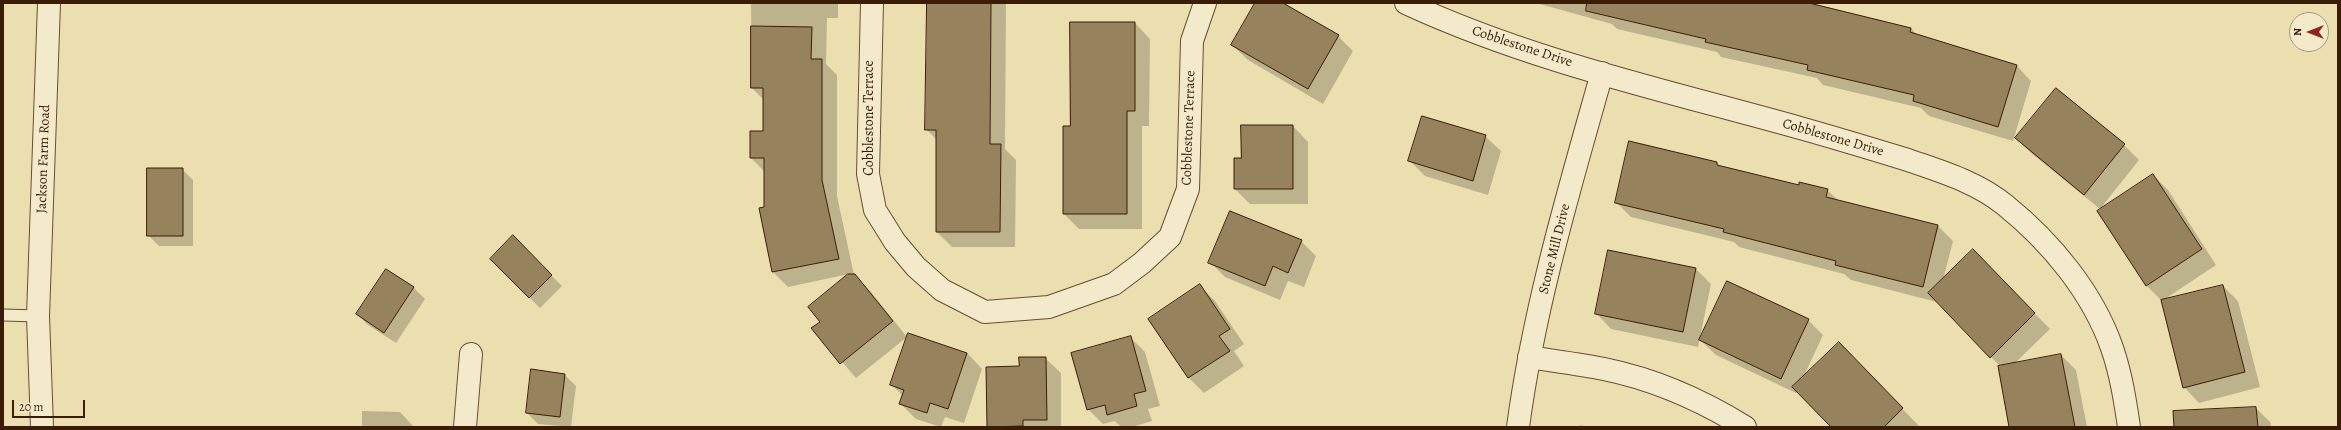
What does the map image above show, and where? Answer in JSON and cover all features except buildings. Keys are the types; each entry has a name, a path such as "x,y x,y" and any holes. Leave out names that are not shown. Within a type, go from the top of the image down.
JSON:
{"street":[{"name":"Jackson Farm Road","path":"42,427 38,316 49,3"},
{"name":"Cobblestone Terrace","path":"872,3 868,174 875,210 895,242 916,267 942,290 985,312 1049,307 1089,291 1114,284 1142,263 1170,237 1188,189 1192,40 1205,3"},
{"name":"Cobblestone Drive","path":"1406,3 1441,20 1489,37 1602,73 1867,147 1952,175 1983,190 2000,201 2042,238 2073,276 2093,307 2111,346 2123,387 2129,427"},
{"name":"Stone Mill Drive","path":"1518,427 1529,357 1562,217 1602,73"},
{"path":"465,427 471,354"},
{"path":"1529,357 1605,369 1666,387 1723,414 1745,427"}],"lane":[{"path":"3,315 38,316"}]}
